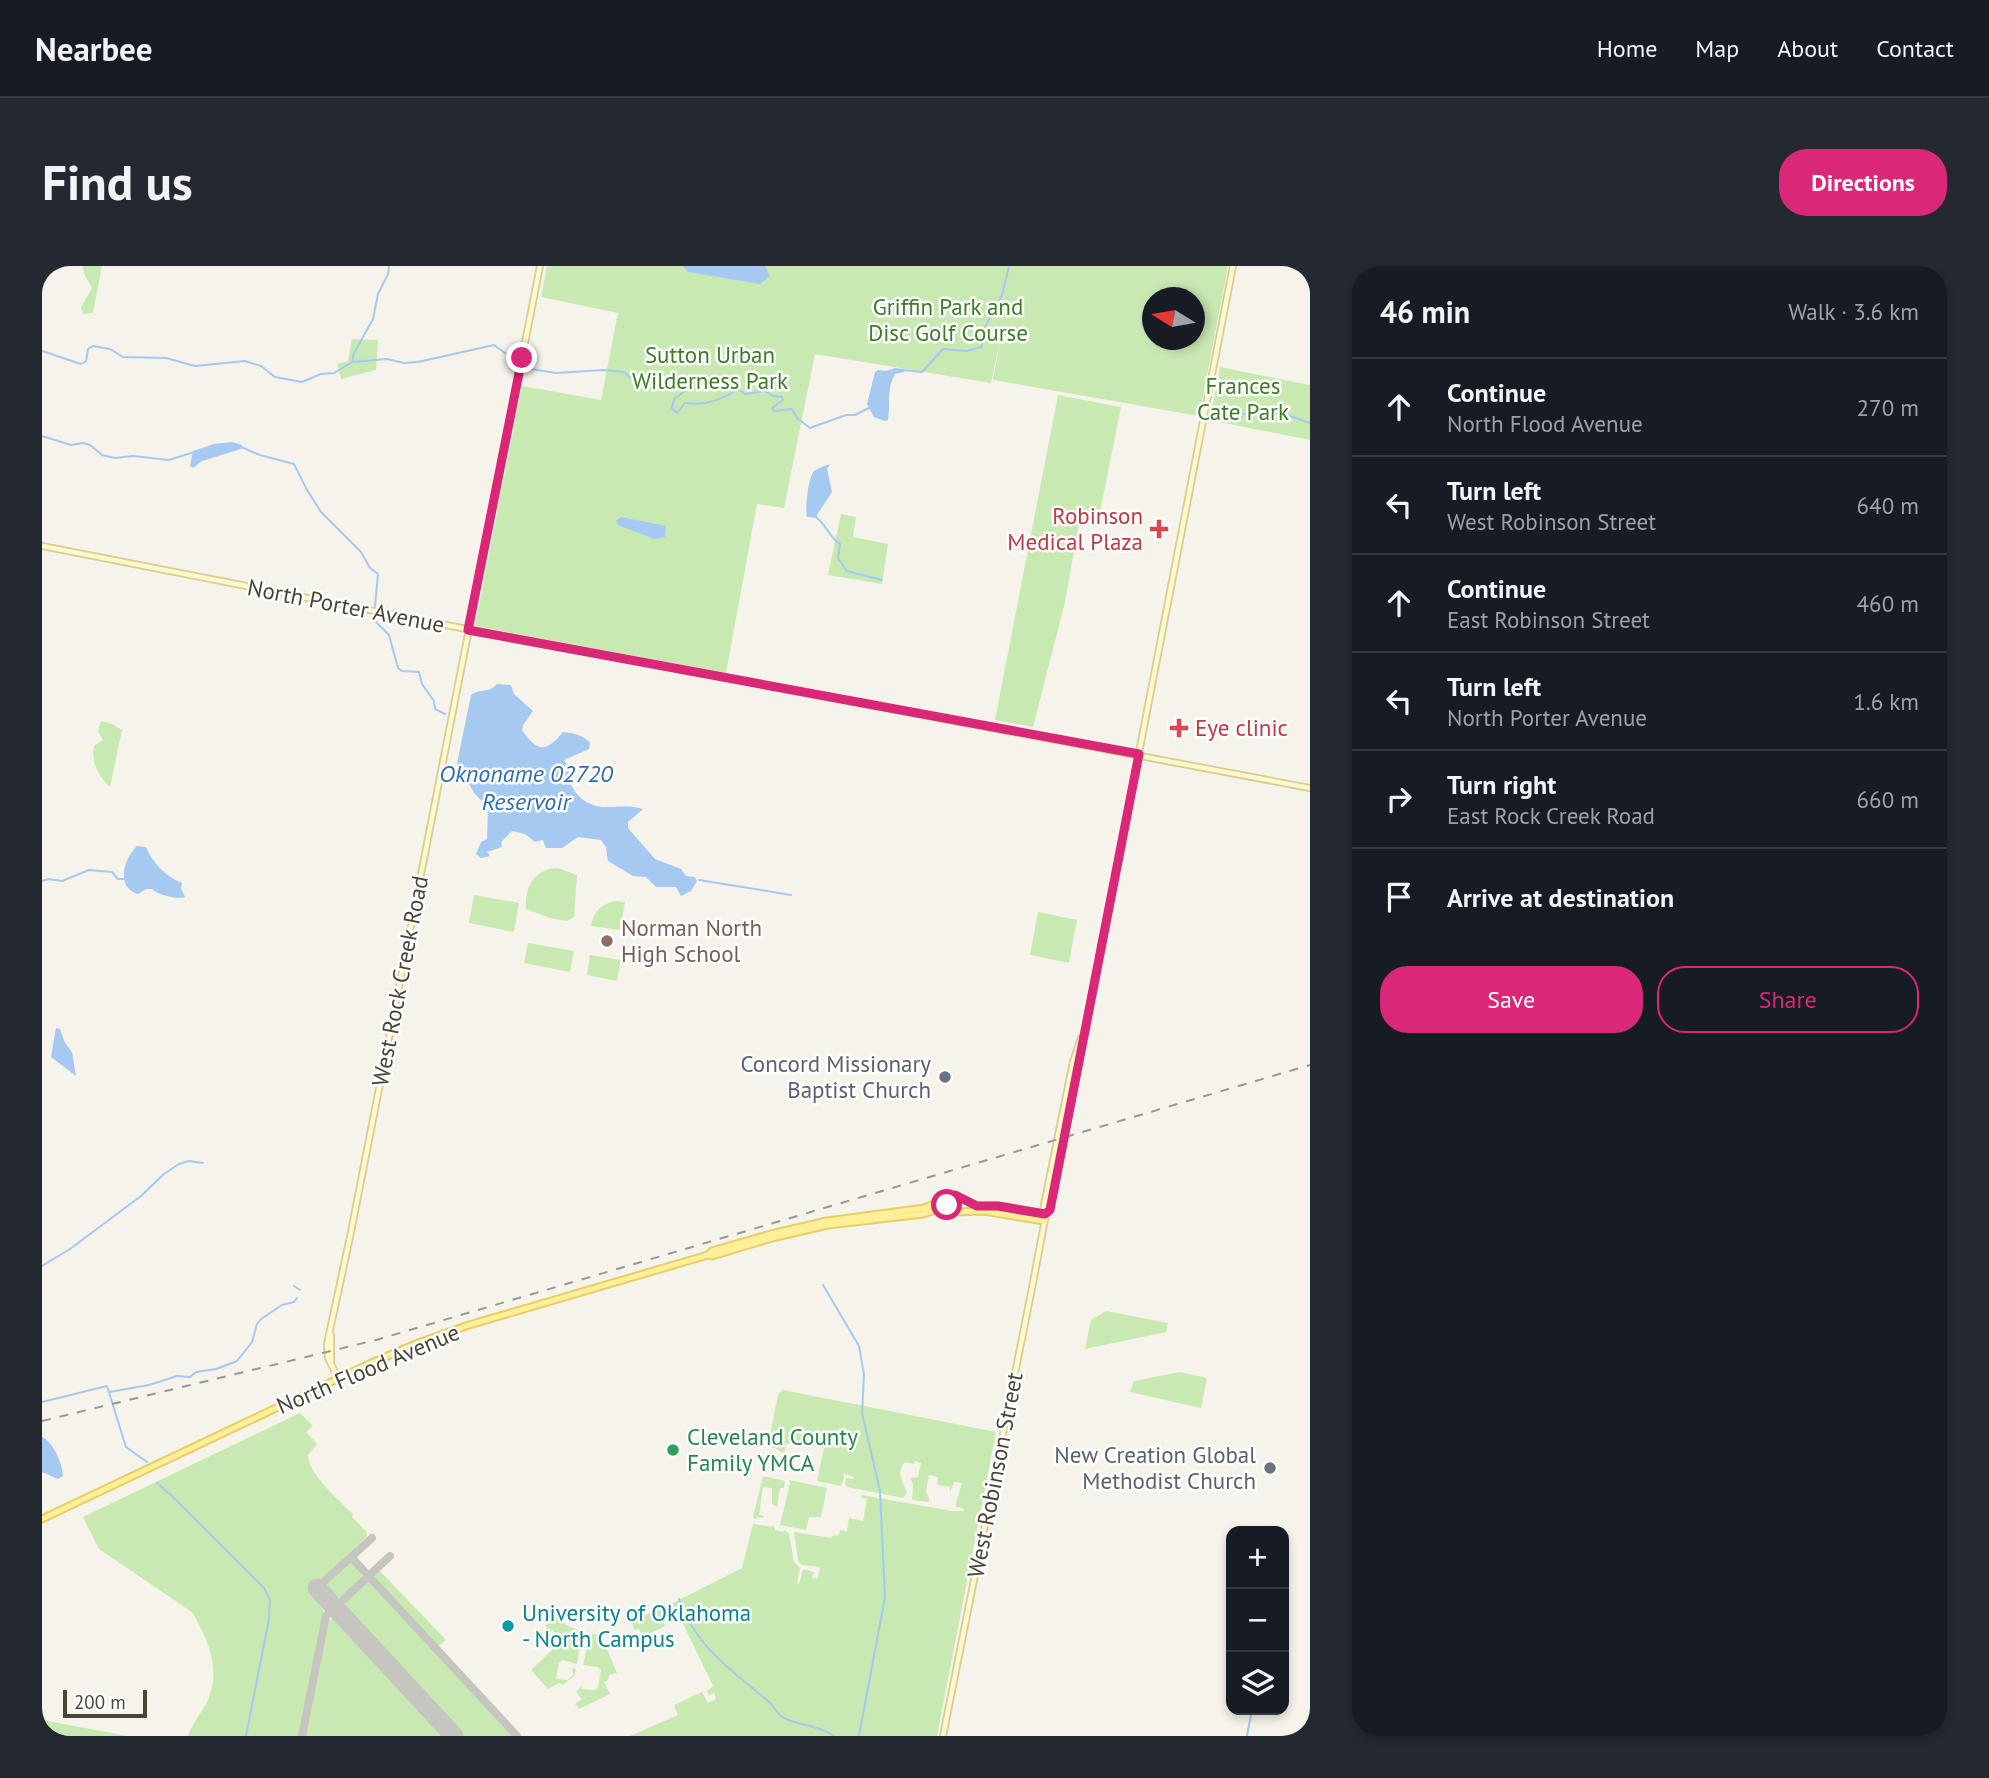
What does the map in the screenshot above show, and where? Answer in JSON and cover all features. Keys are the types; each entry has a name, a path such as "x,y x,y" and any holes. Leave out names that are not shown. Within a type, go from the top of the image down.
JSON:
{"main road":[{"name":"West Rock Creek Road","path":"338,1378 328,1358 327,1349 540,266"},
{"name":"West Robinson Street","path":"943,1736 1045,1217 1050,1210 1233,266"},
{"name":"North Porter Avenue","path":"42,547 1310,788"},
{"path":"955,1195 977,1206 998,1206 1045,1217 957,1212 948,1209 947,1202 955,1195"},
{"name":"North Flood Avenue","path":"708,1255 712,1251 790,1229 836,1219 925,1208 950,1197"},
{"path":"957,1212 963,1205 961,1199"},
{"name":"North Flood Avenue","path":"42,1519 401,1349 453,1330 772,1238 828,1225 948,1209"}],"green space":[{"path":"82,266 102,266 93,313 83,314 81,307 92,288"},
{"path":"547,266 1228,266 1199,416 993,380 1000,341 991,383 815,354 784,508 757,504 726,673 475,626 522,386 601,400 618,313 541,297"},
{"path":"352,339 378,340 376,370 341,379 337,364 348,361"},
{"name":"Frances Cate Park","path":"1220,367 1310,385 1310,440 1210,420"},
{"path":"1058,395 1121,407 1097,527 1079,524 1065,602 1033,727 995,720"},
{"path":"841,514 856,517 853,537 888,544 882,584 828,575"},
{"path":"101,721 122,730 110,787 99,773 94,758 94,746 103,740 98,731"},
{"path":"558,868 577,875 574,917 567,921 526,909 527,893 533,880 543,872"},
{"path":"474,895 519,903 514,932 469,923"},
{"path":"615,901 625,902 620,930 591,926 598,909"},
{"path":"1038,912 1077,920 1069,963 1030,955"},
{"path":"528,943 574,951 570,972 524,963"},
{"path":"590,955 621,960 617,981 587,975"},
{"path":"1106,1311 1168,1323 1166,1332 1085,1349 1091,1320"},
{"path":"1180,1372 1207,1378 1201,1408 1130,1392 1134,1381"},
{"path":"783,1390 996,1432 937,1736 630,1736 678,1715 674,1705 702,1692 708,1703 716,1699 714,1693 709,1695 707,1691 713,1686 677,1611 670,1614 667,1606 742,1568 753,1524 775,1527 775,1530 789,1533 794,1562 800,1568 799,1584 803,1569 816,1573 812,1578 818,1578 820,1567 802,1565 798,1561 794,1532 831,1538 839,1535 840,1530 847,1531 849,1518 863,1521 867,1499 861,1498 862,1495 964,1511 963,1508 955,1507 962,1483 954,1482 950,1492 950,1487 937,1485 938,1477 929,1475 926,1492 929,1502 912,1500 911,1478 918,1477 921,1463 915,1461 914,1464 905,1462 902,1465 901,1477 907,1492 903,1498 847,1487 846,1478 854,1477 843,1473 841,1486 817,1481 824,1448 786,1443 784,1454 768,1447 778,1394"},
{"path":"300,1413 313,1426 306,1432 317,1444 308,1455 313,1470 353,1514 352,1517 366,1531 367,1536 311,1590 324,1605 324,1610 299,1736 188,1736 207,1702 213,1679 211,1656 203,1633 192,1612 99,1549 83,1517"},
{"path":"763,1476 785,1481 784,1488 780,1488 777,1507 772,1504 772,1488 763,1487 759,1515 764,1516 757,1517 756,1520 753,1517"},
{"path":"789,1480 827,1488 821,1517 809,1517 806,1530 780,1525"},
{"path":"349,1563 358,1567 362,1577 344,1595 337,1598 328,1590 327,1583"},
{"path":"379,1570 446,1640 440,1645 436,1644 376,1580 375,1575"},
{"path":"368,1582 373,1584 512,1736 463,1736 345,1609 346,1601"},
{"path":"659,1608 663,1609 666,1615 662,1618 665,1626 643,1637 639,1629 634,1630 632,1622"},
{"path":"554,1612 566,1625 582,1634 577,1664 562,1660 556,1679 567,1680 573,1675 572,1668 576,1669 574,1676 563,1685 559,1683 548,1689 531,1670 561,1641 553,1630 550,1632 545,1626 550,1622 549,1615"},
{"path":"336,1618 445,1736 304,1736 326,1624"},
{"path":"593,1634 601,1635 617,1673 609,1675 604,1682 610,1694 579,1709 575,1704 582,1699 576,1692 582,1686 582,1689 598,1688 601,1670 583,1665 589,1637"},
{"path":"42,1720 128,1736 42,1736"}],"water":[{"path":"683,266 765,266 770,276 760,284 688,272"},
{"path":"904,369 904,372 895,374 892,380 888,420 885,421 874,417 867,404 875,372"},
{"path":"232,442 242,445 241,449 202,461 193,468 190,466 193,451"},
{"path":"830,464 827,469 832,492 817,518 807,517 806,507 812,475 814,471"},
{"path":"621,517 666,526 665,537 654,539 618,525 616,521"},
{"name":"Oknoname 02720 Reservoir","path":"497,684 511,685 514,694 533,711 522,730 532,743 547,746 563,732 578,735 590,743 589,749 564,760 574,790 590,804 643,809 628,822 628,828 655,859 681,869 686,876 695,877 697,881 691,891 681,896 676,887 656,887 646,877 633,876 608,861 606,847 601,840 578,837 562,848 546,848 543,840 535,842 525,834 512,831 501,842 502,847 487,852 490,856 481,858 476,854 481,842 487,839 488,807 474,793 466,778 458,782 457,764 471,695"},
{"path":"137,846 146,847 160,868 182,883 185,897 168,896 152,889 138,894 126,886 124,872 128,858"},
{"path":"56,1028 60,1029 72,1052 76,1076 51,1057"},
{"path":"42,1437 50,1443 59,1460 63,1476 58,1479 42,1472"}],"waterway":[{"path":"352,362 354,353 373,319 378,294 389,266"},
{"path":"902,370 922,372 943,349 966,351 982,347 979,332 984,329 1002,295 1009,266"},
{"path":"42,351 81,364 86,361 88,349 93,346 110,349 123,357 166,358 195,366 245,361 261,366 275,377 302,382 321,374 334,373 352,362 387,359 404,363 418,362 494,345 515,360"},
{"path":"525,368 556,373 603,370 624,372 636,383 666,384 675,378 697,380 699,387 689,388 674,399 672,408 677,413 685,403 713,401 738,389 745,394 765,391 782,397 783,400 772,408 774,411 792,409 797,418 810,428 846,415 855,415 869,408"},
{"path":"1234,414 1284,414 1310,423"},
{"path":"42,436 71,445 90,445 102,455 115,458 133,456 169,460 194,452"},
{"path":"241,447 294,464 321,512 361,552 370,568 378,574 375,606"},
{"path":"817,518 840,544 838,558 847,571 882,580"},
{"path":"373,615 389,635 398,668 402,671 419,672 422,684 434,701 435,709 445,714"},
{"path":"42,881 62,881 89,870 112,872 118,879 125,879"},
{"path":"699,880 791,895"},
{"path":"42,1266 70,1249 179,1164 189,1161 203,1163"},
{"path":"823,1285 859,1346 864,1375 862,1413 880,1491 885,1597 859,1736"},
{"path":"294,1286 300,1290"},
{"path":"109,1392 149,1385 177,1376 190,1377 196,1372 216,1369 237,1361 252,1342 261,1319 297,1298"},
{"path":"42,1402 107,1386 126,1447 147,1462"},
{"path":"157,1483 264,1588 270,1600 269,1619 246,1736"},
{"path":"679,1599 686,1616 705,1645 780,1715 834,1736"},
{"path":"1247,1736 1251,1715"}],"taxiway":[{"path":"351,1557 372,1538"},
{"path":"302,1736 326,1616 390,1556"},
{"path":"317,1588 351,1557 517,1736"}],"runway":[{"path":"317,1588 454,1736"}],"railway":[{"path":"42,1421 376,1340 1310,1065"}],"place":[{"name":"Robinson Medical Plaza","path":"1159,529"},
{"name":"Eye clinic","path":"1179,728"},
{"name":"Norman North High School","path":"607,941"},
{"name":"Concord Missionary Baptist Church","path":"945,1077"},
{"name":"Cleveland County Family YMCA","path":"673,1450"},
{"name":"New Creation Global Methodist Church","path":"1270,1468"},
{"name":"University of Oklahoma - North Campus","path":"508,1626"}],"route":[{"path":"522,358 468,630 1139,754 1050,1210 1045,1214 998,1206 977,1206 955,1195 949,1198 947,1205"}],"park label":[{"name":"Griffin Park and Disc Golf Course","path":"948,320"},
{"name":"Sutton Urban Wilderness Park","path":"710,368"}]}
